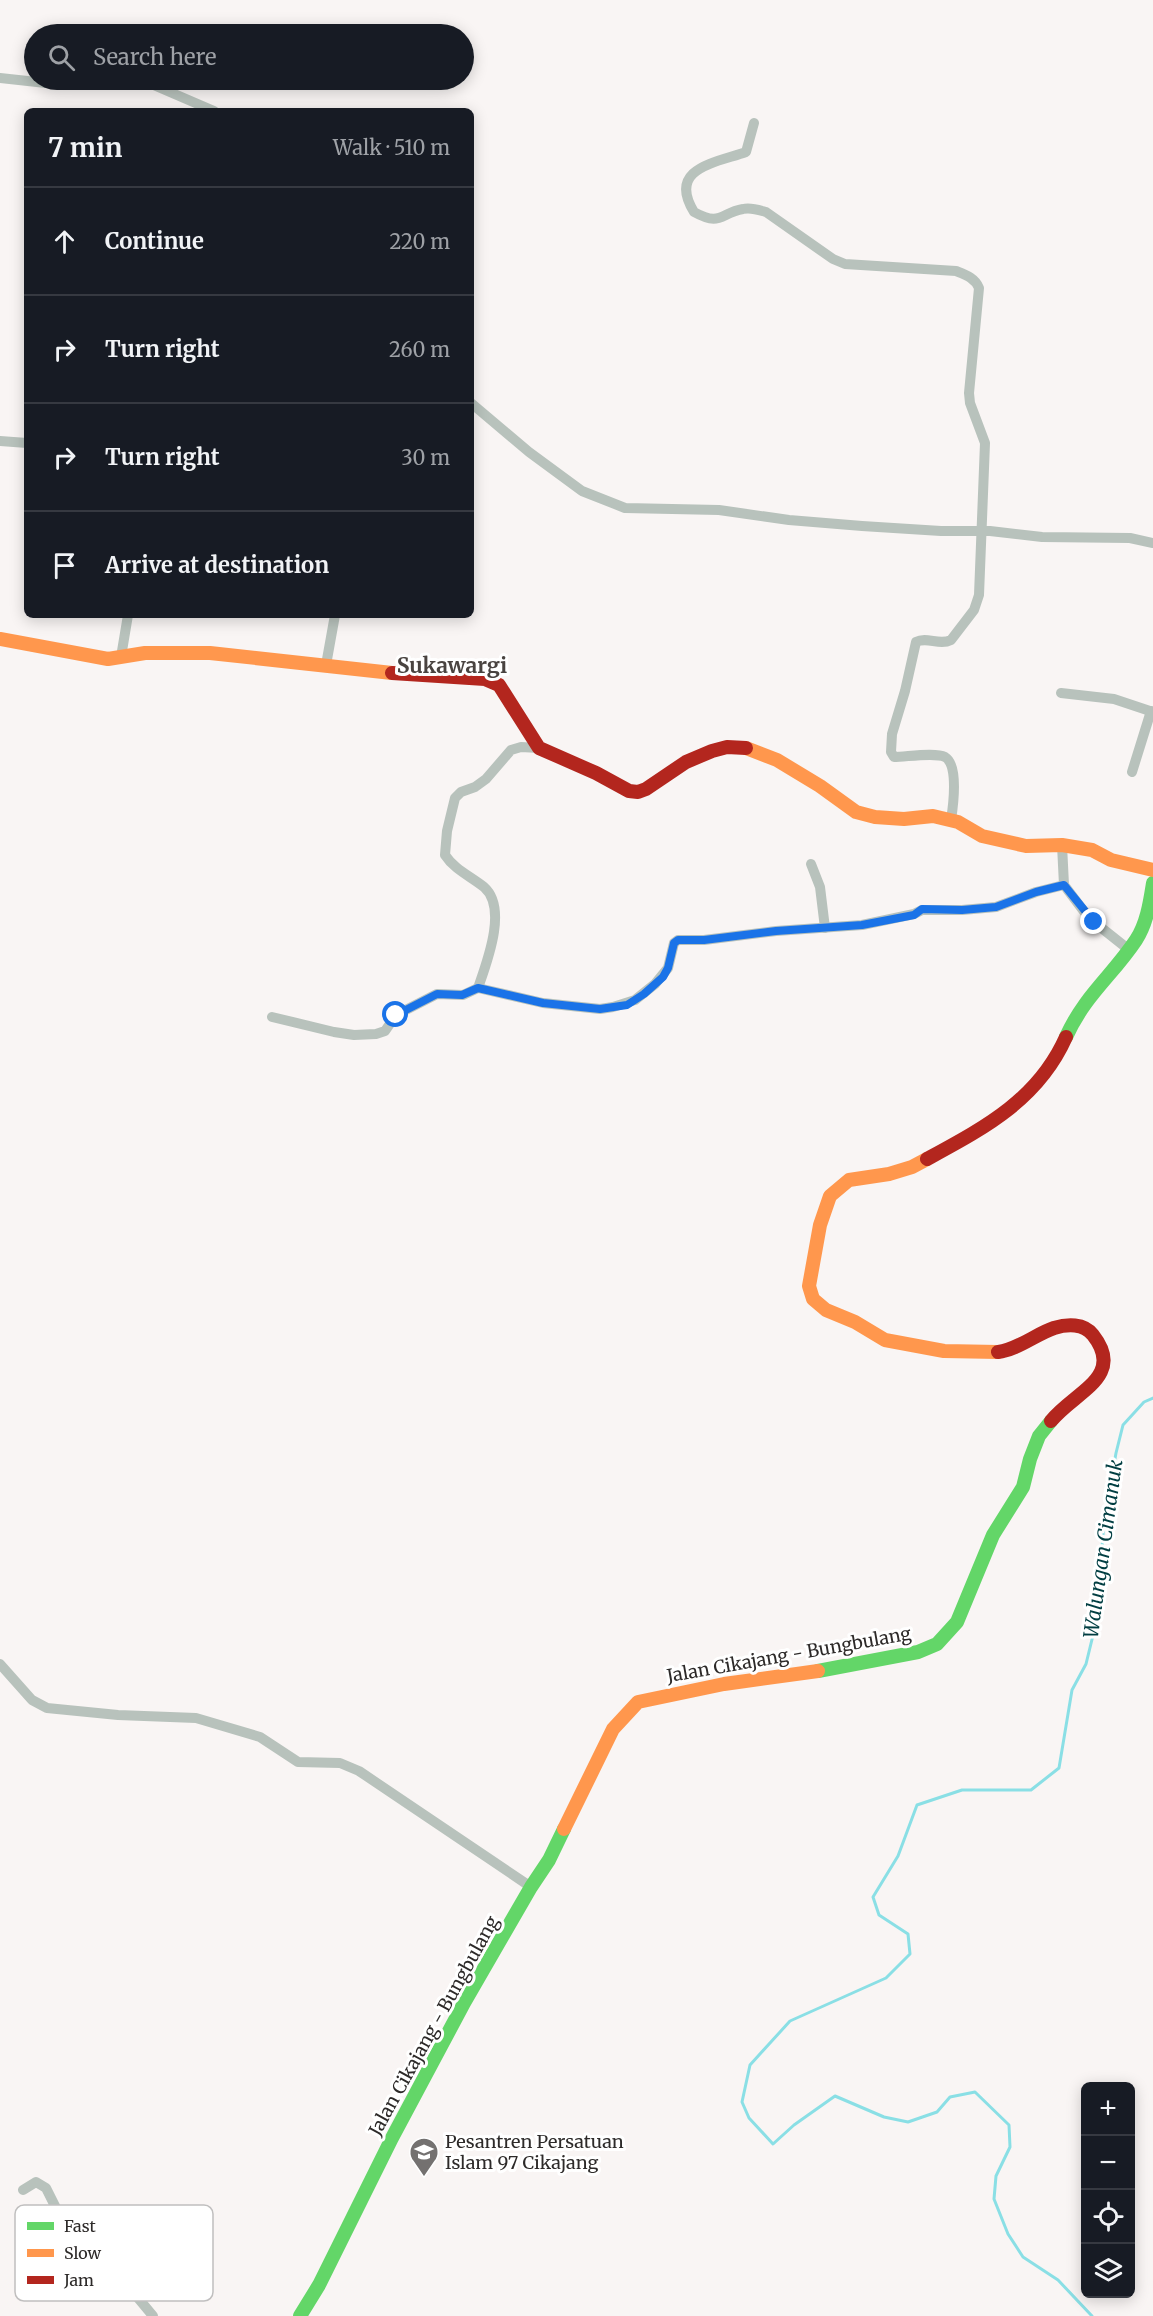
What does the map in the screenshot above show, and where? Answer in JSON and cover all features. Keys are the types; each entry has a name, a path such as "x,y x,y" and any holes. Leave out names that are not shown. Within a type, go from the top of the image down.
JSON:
{"main road":[{"path":"0,639 76,655 108,659 145,653 210,653 393,674 485,679 499,685 539,748 596,773 628,791 638,792 694,758 727,747 742,747 777,760 820,786 855,812 875,817 904,819 933,816 951,820 982,836 1026,846 1062,845 1092,850 1111,860 1153,870"},
{"name":"Jalan Cikajang - Bungbulang","path":"300,2316 319,2285 392,2138 464,2003 549,1860 614,1729 638,1702 724,1684 834,1669 918,1652 944,1639 957,1622 993,1535 1020,1493 1040,1436 1055,1416 1093,1383 1103,1367 1104,1352 1096,1338 1085,1328 1077,1325 1055,1328 1002,1352 944,1352 885,1340 863,1326 819,1305 813,1299 809,1286 817,1240 830,1196 842,1184 849,1179 889,1174 912,1167 986,1127 1013,1107 1044,1076 1059,1053 1080,1008 1144,927 1153,883"}],"street":[{"path":"0,78 24,81"},
{"path":"165,90 207,108"},
{"path":"754,123 746,152 701,168 687,179 686,194 694,212 711,219 721,218 744,208 755,209 766,212 833,259 845,264 946,269 956,271 977,282 980,296 969,393 970,403 985,443 978,603 951,640 944,643 922,639 916,642 892,734 892,756 937,755 945,756 949,760 954,795 951,820"},
{"path":"474,406 529,452 582,491 625,508 719,510 789,520 852,525 941,531 982,531 1042,537 1130,538 1153,543"},
{"path":"0,441 24,443"},
{"path":"121,657 128,618"},
{"path":"326,665 334,618"},
{"path":"1061,693 1114,699 1152,711 1132,772"},
{"path":"478,988 489,957 494,929 494,908 492,897 486,889 451,864 445,855 452,805 461,792 475,787 486,779 511,750 521,747 539,748"},
{"path":"1062,845 1064,885 1089,918 1128,949"},
{"path":"811,864 820,887 825,928"},
{"path":"272,1017 334,1032 354,1035 376,1034 385,1032 396,1015 437,994 462,995 478,988 543,1003 600,1009 613,1007 635,1000 655,984 668,968 674,943 678,940 704,940 891,920 914,915 922,909 962,910 996,907 1036,892 1064,885"},
{"path":"0,1664 32,1700 47,1708 118,1715 196,1718 260,1737 298,1762 346,1764 531,1887"},
{"path":"23,2190 36,2182 46,2188 54,2205"},
{"path":"141,2301 153,2316"}],"waterway":[{"name":"Walungan Cimanuk","path":"1092,2316 1058,2280 1023,2257 1008,2234 994,2199 996,2176 1010,2147 1009,2125 975,2092 950,2097 937,2112 908,2122 884,2117 835,2096 794,2125 773,2144 749,2118 742,2102 750,2065 790,2021 886,1978 910,1954 908,1934 879,1915 873,1897 898,1856 917,1805 962,1790 1031,1790 1059,1768 1072,1690 1086,1664 1096,1623 1104,1522 1123,1425 1144,1402 1153,1398"}],"traffic: fast":[{"path":"1066,1037 1090,997 1127,953 1140,933 1148,912 1153,883"},
{"path":"818,1671 918,1652 937,1644 957,1622 993,1535 1023,1487 1039,1436 1051,1421"},
{"path":"300,2316 319,2285 392,2138 464,2003 549,1860 564,1829"}],"traffic: slow":[{"path":"0,639 108,659 145,653 210,653 392,673"},
{"path":"746,748 777,760 820,786 856,812 875,817 904,819 933,816 958,822 982,836 1026,846 1062,845 1092,850 1111,860 1153,870"},
{"path":"927,1159 912,1167 889,1174 849,1180 830,1196 820,1225 809,1286 813,1299 826,1310 855,1322 885,1340 944,1351 998,1352"},
{"path":"564,1829 613,1729 638,1702 724,1684 818,1671"}],"traffic: jam":[{"path":"392,673 485,679 499,685 539,748 596,773 629,791 638,792 646,789 686,762 712,751 727,747 746,748"},
{"path":"927,1159 989,1123 1025,1095 1054,1059 1066,1037"},
{"path":"998,1352 1005,1351 1047,1331 1070,1325 1085,1328 1093,1335 1102,1350 1104,1362 1100,1373 1093,1383 1051,1421"}],"place":[{"name":"Pesantren Persatuan Islam 97 Cikajang","path":"424,2178"}],"district":[{"name":"Sukawargi","path":"452,666"}],"route":[{"path":"396,1015 437,994 462,995 478,988 543,1003 600,1009 627,1005 663,977 668,968 674,943 678,940 704,940 776,931 862,925 914,915 922,909 962,910 996,907 1036,892 1064,885 1094,922"}]}
